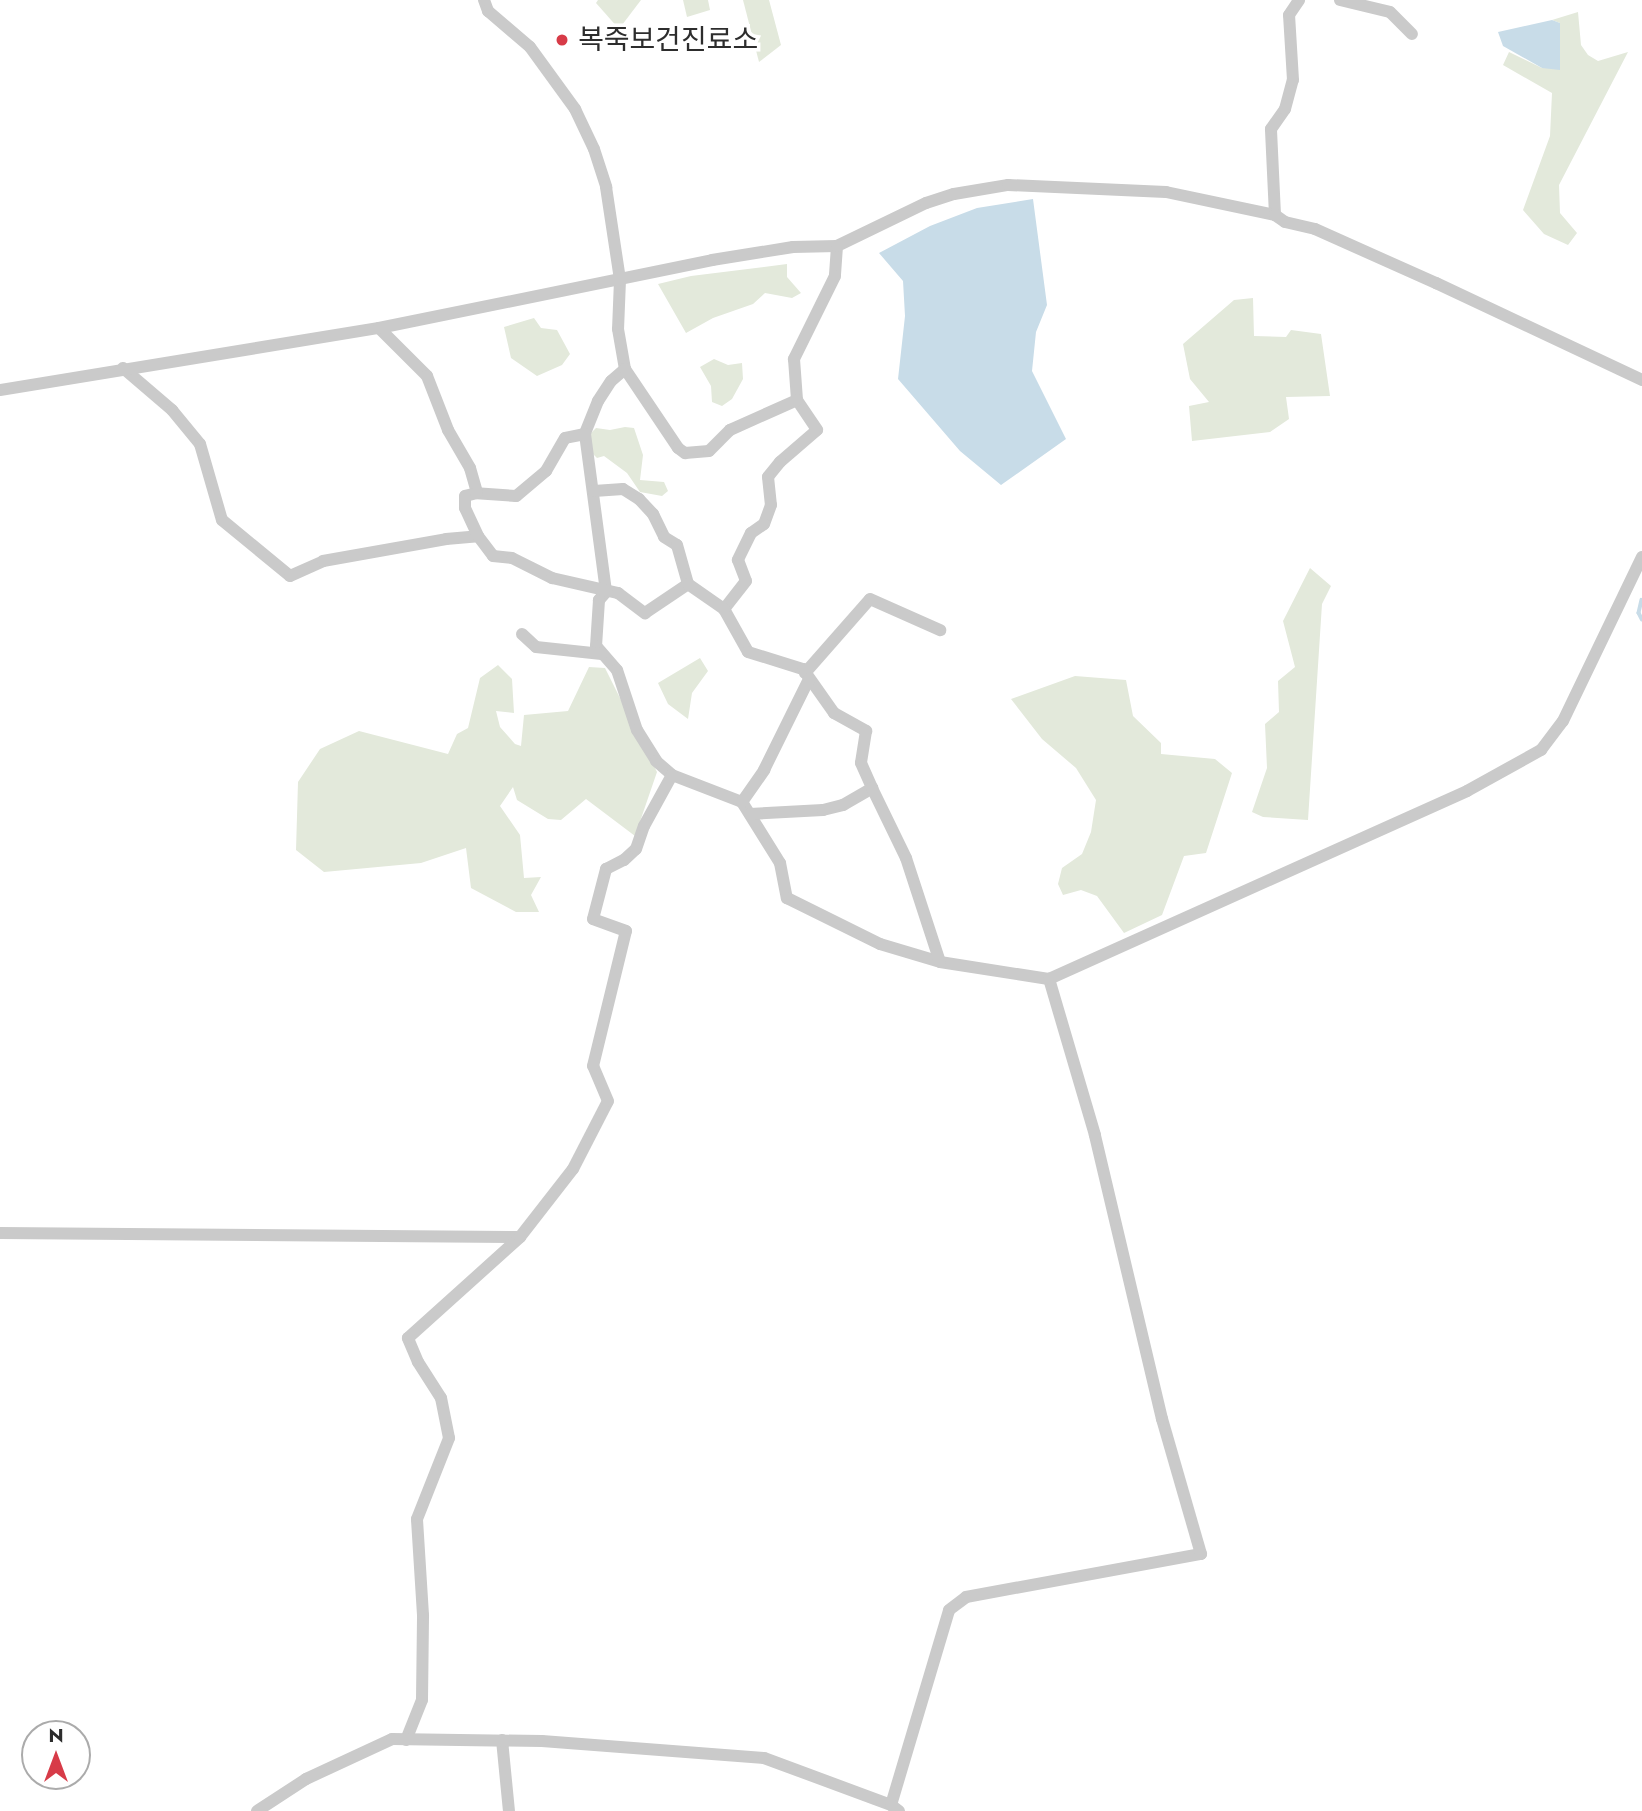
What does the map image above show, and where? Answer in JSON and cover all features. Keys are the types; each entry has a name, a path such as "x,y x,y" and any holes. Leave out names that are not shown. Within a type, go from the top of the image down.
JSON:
{"street":[{"path":"484,0 488,11 530,47 575,108 594,149 606,187 620,280 618,329 625,369 678,448 685,453 709,452 730,430 797,400"},
{"path":"1275,215 1272,128 1285,109 1293,80 1289,15 1299,0"},
{"path":"1340,0 1390,12 1412,34"},
{"path":"0,390 379,328 712,260 793,247 837,246 926,203 954,194 1008,185 1166,192 1275,215 1285,222 1315,229 1436,283 1642,380"},
{"path":"724,609 746,582 738,560 751,533 764,524 771,505 768,477 780,462 817,430 797,400 794,359 835,276 837,246"},
{"path":"379,328 427,376 448,430 470,468 477,493"},
{"path":"123,368 172,410 200,444 222,520 290,576 323,561 446,539 478,536"},
{"path":"625,369 611,381 598,401 585,434 606,592 599,600 596,646 617,670 637,730 656,761 673,775 742,802 780,863 787,898 880,944 940,962 1049,979 1455,797 1541,750 1563,721 1642,557"},
{"path":"585,434 565,438 546,471 516,496 477,493 466,496 466,508 478,536 493,556 512,558 552,578 618,593 645,612 688,584"},
{"path":"594,491 623,489 639,499 653,514 664,537 677,545 688,584 724,609 748,652 782,661 807,676 834,713 866,731 861,763 906,858 940,962"},
{"path":"742,802 764,770 807,676 870,599 940,630"},
{"path":"522,634 536,647 602,654"},
{"path":"406,1740 422,1700 422,1615 416,1519 449,1438 441,1398 418,1362 408,1338 520,1237 573,1169 608,1101 593,1066 626,931 593,919 606,869 624,860 636,849 644,826 673,775"},
{"path":"750,814 823,810 843,805 872,788"},
{"path":"257,1811 306,1779 392,1740 502,1740 764,1758 895,1808 948,1610 966,1597 1201,1554 1163,1419 1095,1135 1049,979"},
{"path":"0,1233 520,1237"},
{"path":"502,1740 509,1811"}],"shaded area":[{"path":"598,0 641,0 619,29 596,3"},
{"path":"683,0 708,0 710,10 687,17"},
{"path":"743,0 769,0 781,45 759,62"},
{"path":"1578,12 1581,45 1588,55 1598,61 1628,52 1559,185 1560,213 1577,233 1568,245 1544,234 1523,210 1550,136 1552,93 1503,65 1509,52 1542,68 1560,23 1552,20"},
{"path":"787,264 787,277 801,293 792,298 765,293 753,304 713,318 686,333 658,284 691,276"},
{"path":"1253,298 1254,336 1286,337 1291,330 1321,334 1330,396 1286,397 1289,419 1270,432 1192,441 1189,406 1209,402 1190,379 1183,344 1234,300"},
{"path":"534,318 541,328 557,330 570,354 562,365 537,376 511,358 504,327"},
{"path":"714,359 728,365 742,363 743,379 732,399 722,406 712,402 711,386 700,367"},
{"path":"596,428 610,430 634,428 643,455 640,480 664,482 668,491 662,496 640,492 627,473 604,456 597,458 593,454 588,436"},
{"path":"1310,568 1331,586 1322,604 1308,820 1263,817 1252,812 1267,768 1265,724 1279,712 1278,681 1295,667 1283,621"},
{"path":"700,658 708,671 692,693 688,719 668,704 658,683"},
{"path":"498,665 512,679 514,713 496,711 500,727 515,744 521,746 524,715 568,711 589,667 605,668 657,772 635,836 586,799 561,820 548,819 517,800 513,787 500,806 520,835 524,878 541,877 531,895 539,912 516,912 471,888 466,848 421,863 324,872 296,850 298,782 320,749 359,731 448,754 457,734 468,728 480,678"},
{"path":"1075,676 1126,680 1133,716 1161,743 1161,754 1215,759 1232,773 1206,853 1184,856 1162,915 1124,933 1097,896 1081,890 1063,895 1058,884 1062,868 1082,854 1091,832 1096,800 1076,768 1042,739 1011,699"}],"water":[{"path":"1552,20 1560,23 1560,70 1542,68 1503,46 1498,32"},
{"path":"1033,199 1047,305 1036,332 1032,371 1066,439 1001,485 960,451 898,379 905,316 903,281 879,253 930,226 977,208"}],"waterway":[{"path":"1642,600 1639,613 1642,619"}],"place":[{"name":"복죽보건진료소","path":"562,40"}]}
